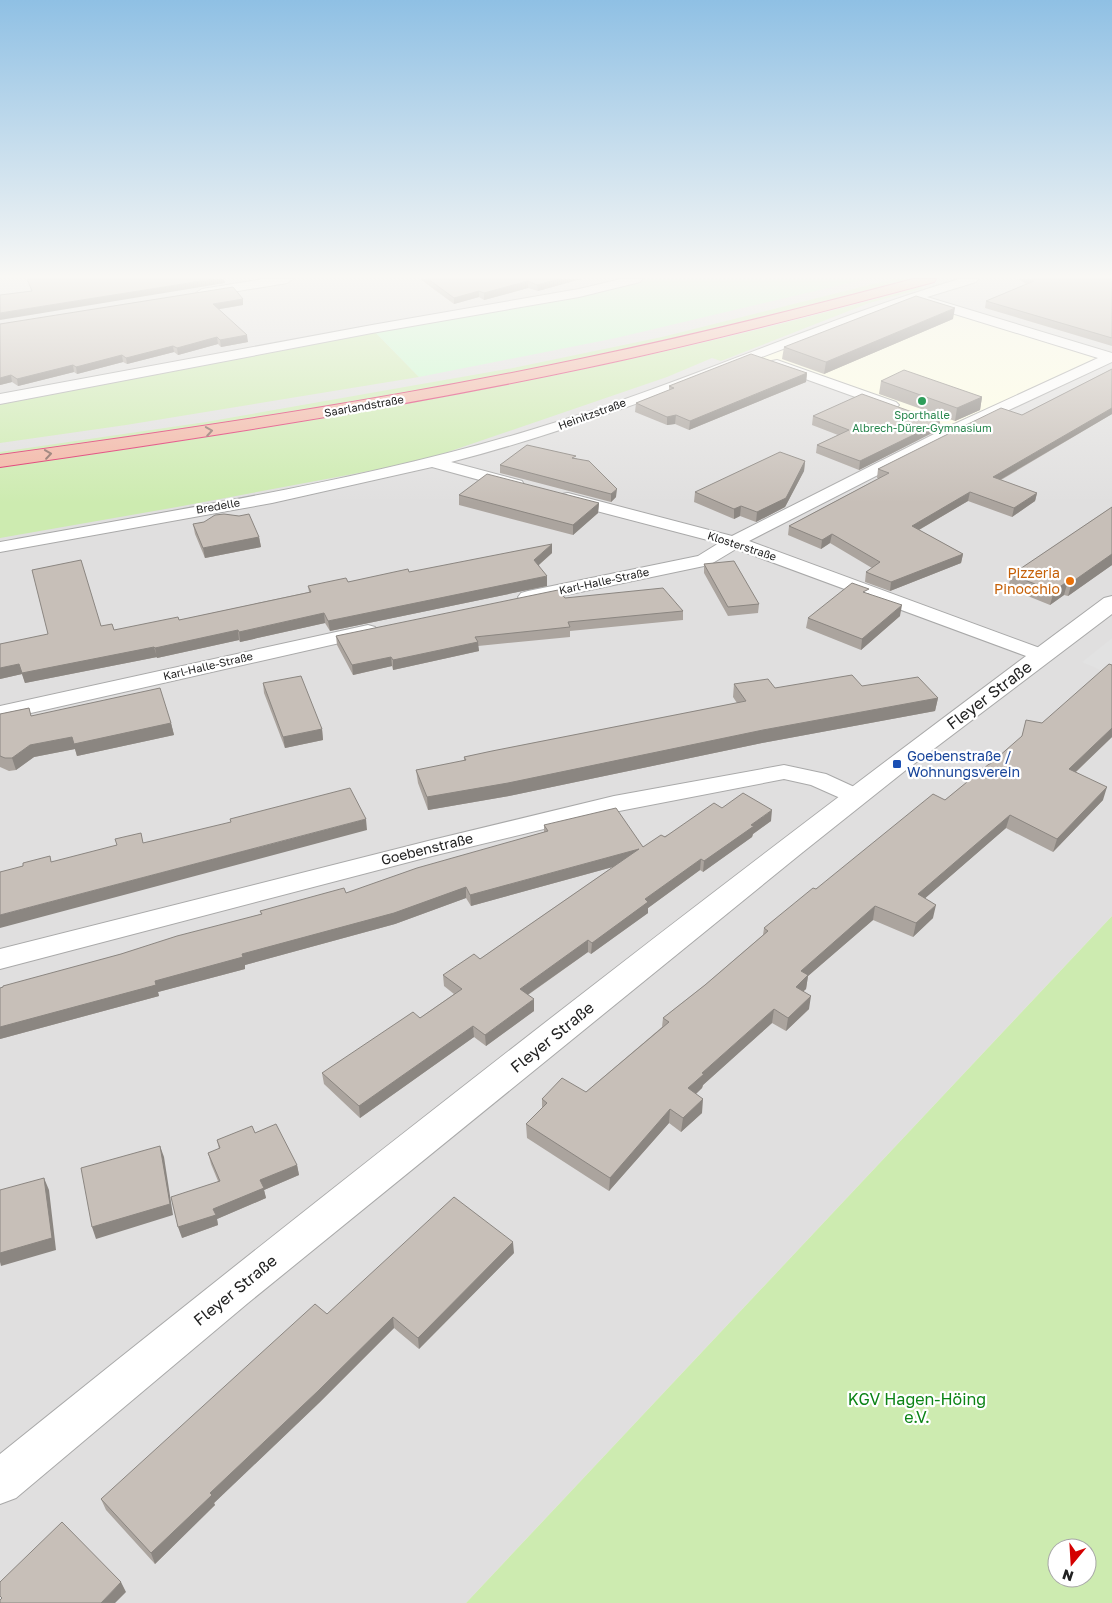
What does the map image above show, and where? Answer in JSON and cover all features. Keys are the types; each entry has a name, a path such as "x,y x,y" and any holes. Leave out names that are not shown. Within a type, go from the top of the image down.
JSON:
{"highway":[{"name":"Saarlandstraße","path":"0,446 136,427 372,389 556,354"},
{"name":"Saarlandstraße","path":"0,461 311,415 542,373 626,354"}],"street":[{"path":"0,399 241,354"},
{"name":"Heinitzstraße","path":"435,463 544,431 755,354"},
{"path":"752,355 900,409"},
{"name":"Karl-Halle-Straße","path":"512,600 704,560 734,542 956,429 1110,357"},
{"path":"937,422 956,429"},
{"path":"435,463 532,489"},
{"name":"Bredelle","path":"0,547 354,481 435,463"},
{"name":"Klosterstraße","path":"550,494 734,542 1041,655"},
{"name":"Fleyer Straße","path":"0,1482 234,1290 855,796 1112,603"},
{"name":"Karl-Halle-Straße","path":"0,713 388,627"},
{"name":"Goebenstraße","path":"0,960 432,848 614,804 784,772 818,779 855,796"}],"shaded area":[{"path":"0,354 1112,354 1112,916 466,1603 0,1603"},
{"path":"1099,354 1109,357 956,429 751,355"},
{"path":"1112,638 1112,675 1082,662"}],"green space":[{"path":"258,354 396,354 419,377 126,425 0,443 0,402"},
{"path":"396,354 536,354 419,377"},
{"path":"581,354 612,354 542,369 318,410 0,457 0,452 206,422 513,368"},
{"path":"652,354 739,354 721,361 712,358 667,377 442,454 396,466 0,538 0,467 116,451 348,414 578,370"},
{"name":"KGV Hagen-Höing e.V.","path":"1112,916 1112,1603 466,1603"}],"building":[{"path":"0,354 142,354 126,358 122,355 17,379 11,375 0,378"},
{"path":"751,354 807,373 690,421 676,415 667,417 636,403 674,388 669,386"},
{"path":"803,354 846,354 826,362"},
{"path":"1112,369 1112,408 993,477 1037,493 1014,508 970,492 912,526 963,554 891,582 866,572 880,562 832,534 822,540 789,526 889,473 878,469 1001,408 1022,415"},
{"path":"904,370 982,397 957,408 881,381"},
{"path":"862,394 940,422 860,461 817,445 849,430 813,416"},
{"path":"527,445 576,456 572,458 589,461 617,489 611,494 500,465"},
{"path":"780,452 805,461 786,498 757,512 741,506 734,509 695,492"},
{"path":"487,474 599,503 573,525 459,495"},
{"path":"1112,507 1112,554 1072,582 1068,581 1054,591 1011,575"},
{"path":"249,514 259,537 203,548 193,524 204,522 215,515 239,516"},
{"path":"552,544 534,560 547,576 328,621 324,613 239,632 238,630 22,673 19,664 0,668 0,644 48,634 32,570 81,560 101,626 112,624 114,630 178,617 179,620 311,592 308,586 346,578 348,582 408,569 409,572"},
{"path":"734,561 759,604 728,607 704,564"},
{"path":"852,583 869,589 863,592 902,605 862,639 808,618"},
{"path":"663,588 683,611 568,622 570,627 475,637 478,642 393,660 391,657 352,665 336,636 558,590 565,598"},
{"path":"1109,664 1112,665 1112,728 1069,769 1107,787 1057,839 1010,815 918,894 936,905 916,923 875,906 801,971 808,975 796,987 811,996 788,1018 774,1009 702,1073 704,1074 688,1088 703,1099 683,1118 670,1109 610,1178 526,1124 547,1103 542,1099 562,1078 586,1092 669,1022 663,1018 768,931 764,928 813,888 816,889 933,794 945,800 1022,736 1026,720 1042,723"},
{"path":"852,675 862,686 918,677 938,698 763,730 508,783 427,797 416,770 466,760 464,757 492,751 746,701 734,684 768,679 775,688"},
{"path":"301,676 322,729 283,737 263,683"},
{"path":"160,688 171,723 74,744 72,737 30,745 12,758 0,756 0,714 29,708 31,716"},
{"path":"350,788 366,819 0,915 0,872 23,866 23,863 50,856 51,862 117,845 115,839 141,833 143,843 231,822 230,819"},
{"path":"743,793 772,810 751,825 754,826 704,861 701,859 645,899 648,902 592,943 588,940 520,989 534,999 485,1035 473,1026 359,1106 322,1073 413,1012 420,1018 462,989 443,975 474,954 480,959 639,849 470,895 466,887 394,913 242,954 243,957 155,981 156,985 0,1027 0,988 3,986 121,954 177,936 262,914 260,911 344,888 346,893 417,868 548,831 544,825 616,808 643,847 661,835 665,837 714,803 722,808"},
{"path":"276,1124 297,1165 260,1180 264,1188 213,1209 216,1215 178,1227 171,1197 220,1181 208,1153 220,1148 217,1140 252,1126 255,1133"},
{"path":"160,1146 170,1204 92,1227 81,1168"},
{"path":"44,1178 52,1238 0,1253 0,1190"},
{"path":"454,1197 513,1242 418,1338 393,1317 210,1493 212,1495 151,1553 101,1499 315,1304 327,1314"},
{"path":"62,1522 121,1582 101,1603 0,1603 2,1598 0,1596 0,1582"}],"place":[{"name":"Sporthalle Albrech-Dürer-Gymnasium","path":"922,401"},
{"name":"Pizzeria Pinocchio","path":"1070,581"},
{"name":"Goebenstraße / Wohnungsverein","path":"897,764"}]}
